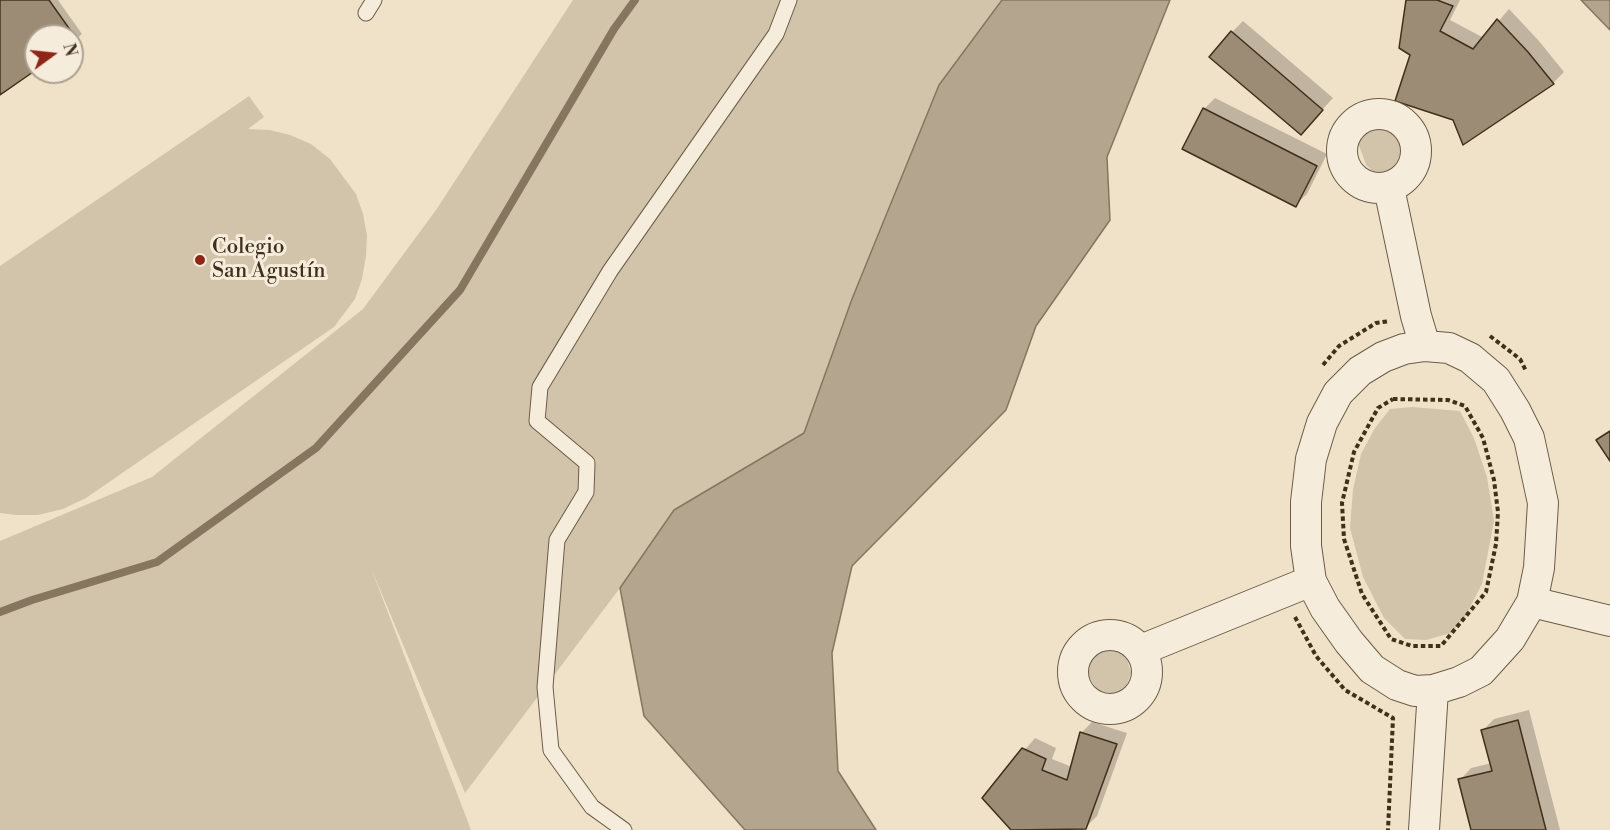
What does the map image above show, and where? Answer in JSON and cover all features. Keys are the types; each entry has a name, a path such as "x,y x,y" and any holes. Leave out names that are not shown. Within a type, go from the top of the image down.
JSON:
{"street":[{"path":"1389,188 1416,316 1425,346"},
{"path":"1425,346 1449,348 1470,358 1496,380 1529,438 1543,503 1539,568 1532,602 1510,639 1481,671 1459,682 1433,690 1415,691 1398,685 1372,669 1325,608 1311,581 1306,546 1306,502 1311,459 1322,423 1338,393 1360,371 1383,357 1404,349 1425,346"},
{"path":"1141,650 1311,581"},
{"path":"1532,602 1610,621"},
{"path":"1424,830 1433,690"}],"lane":[{"path":"624,830 592,807 551,750 545,687 557,540 586,492 587,463 537,420 540,387 610,271 776,34 789,0"}],"path":[{"path":"1319,371 1339,346 1376,323 1416,316"},
{"path":"1485,334 1494,338 1520,359 1531,380"},
{"path":"1394,399 1448,400 1465,406 1483,438 1486,449 1494,480 1498,512 1496,544 1486,592 1456,627 1441,646 1412,646 1391,639 1362,594 1344,538 1342,503 1354,452 1378,408 1394,399"},
{"path":"1285,619 1295,617 1316,656 1345,690 1393,718 1388,830"}],"shaded area":[{"path":"573,0 1002,0 939,85 852,299 804,433 674,510 620,588 465,793 371,568 471,830 0,830 0,541 152,477 363,309 436,210"},
{"path":"1002,0 1170,0 1107,157 1110,220 1036,326 1006,410 852,566 832,653 838,771 876,830 745,830 644,716 620,588 674,510 804,433 852,299 939,85"},
{"path":"1581,0 1610,0 1610,30"},
{"name":"Colegio San Agustín","path":"249,96 264,117 248,129 270,130 311,144 330,159 356,194 367,235 362,279 355,299 334,327 86,498 63,509 38,515 0,513 0,266"},
{"path":"1377,125 1397,134 1403,155 1397,167 1379,177 1366,165 1356,137"},
{"path":"1412,407 1460,411 1474,438 1487,477 1494,521 1482,584 1465,617 1451,633 1426,640 1405,639 1384,618 1363,577 1350,528 1353,489 1361,454 1375,428 1390,409"},
{"path":"1113,646 1126,656 1131,673 1126,689 1114,694 1097,690 1088,675 1091,660 1100,650"}],"building":[{"path":"0,0 49,0 66,24 24,24 24,78 0,95"},
{"path":"1406,0 1437,0 1453,6 1440,31 1473,49 1497,19 1554,84 1463,145 1453,120 1395,101 1410,55 1399,48"},
{"path":"1231,31 1323,110 1301,135 1209,57"},
{"path":"1203,108 1317,166 1296,207 1182,149"},
{"path":"1610,431 1610,461 1596,440"},
{"path":"1518,720 1546,830 1471,830 1458,779 1492,771 1481,730"},
{"path":"1080,732 1117,744 1086,829 1011,830 982,798 1022,748 1046,759 1042,770 1067,780"}],"waterway":[{"path":"0,612 157,562 316,448 460,290 614,29 635,0"}],"place":[{"name":"Colegio San Agustín","path":"200,260"}]}
